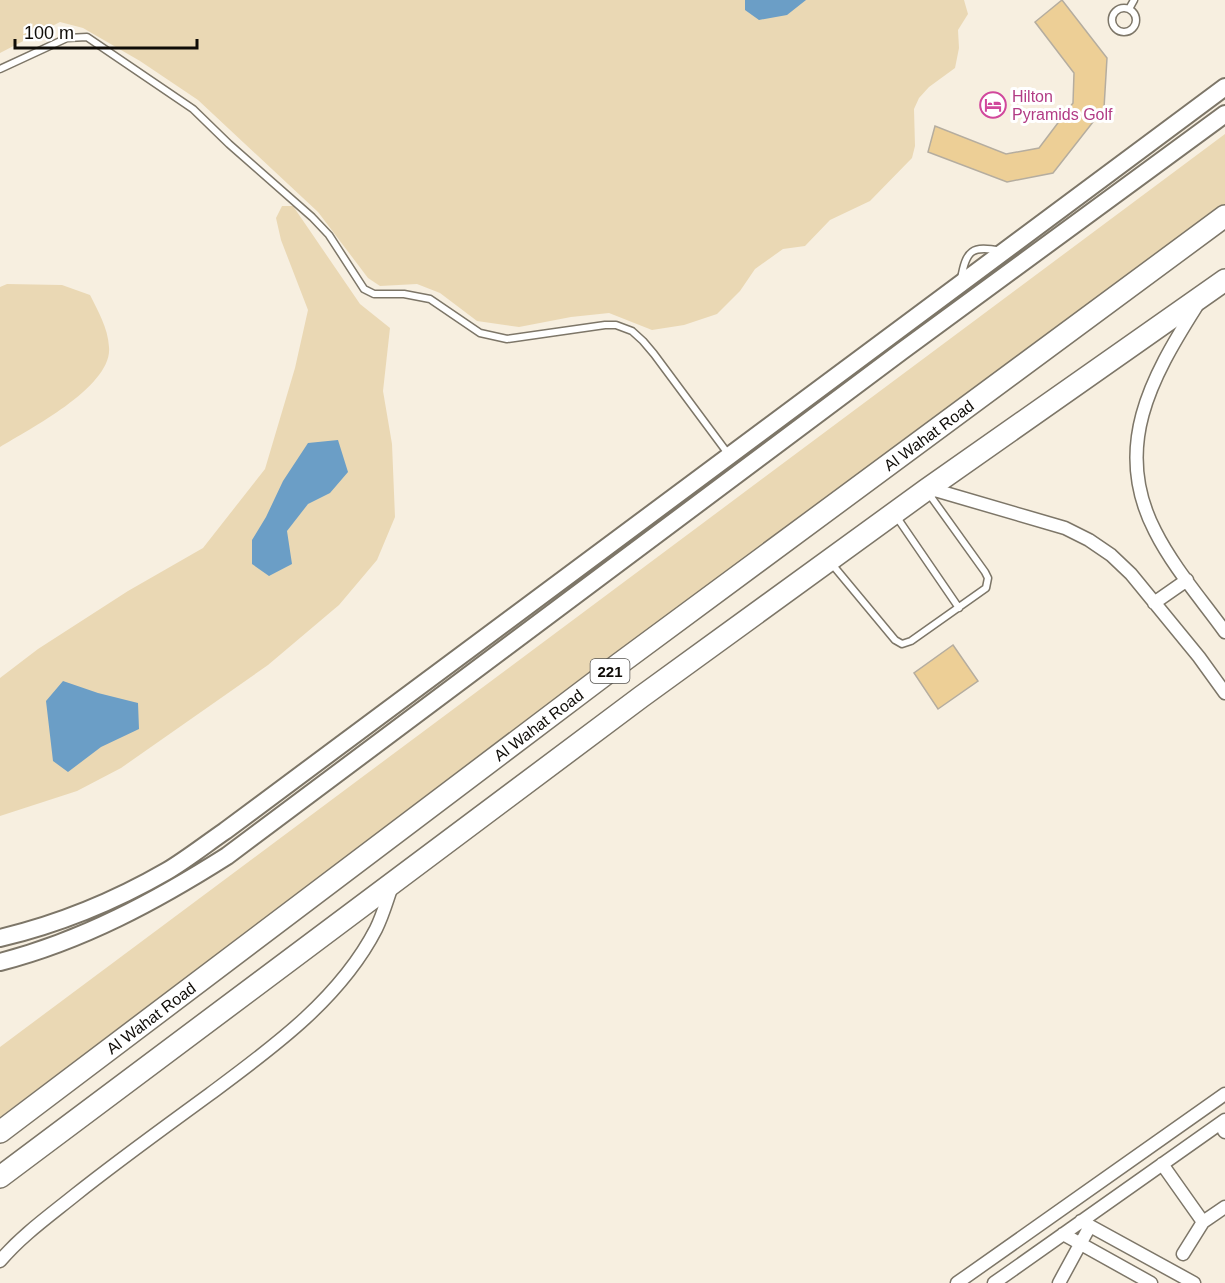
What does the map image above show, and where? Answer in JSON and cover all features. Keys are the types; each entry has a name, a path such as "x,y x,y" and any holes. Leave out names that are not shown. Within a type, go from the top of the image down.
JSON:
{"highway":[{"name":"Al Wahat Road","path":"0,1132 619,664 1225,216"},
{"name":"221","path":"0,1177 394,880 829,560 1225,280"}],"street":[{"path":"0,938 76,915 168,870 225,831 1225,87"},
{"path":"0,962 68,940 123,916 176,888 227,856 902,351 1225,114"},
{"path":"1203,297 1177,336 1156,378 1139,422 1136,437 1138,477 1148,516 1163,545 1225,632"},
{"path":"891,336 902,351"},
{"path":"927,489 1065,528 1111,555 1131,574 1225,693"},
{"path":"1154,603 1187,579"},
{"path":"457,659 470,675"},
{"path":"0,1261 39,1224 99,1175 261,1057 305,1019 344,976 377,928 394,880"},
{"path":"957,1283 1225,1094"},
{"path":"994,1283 1063,1234 1085,1224 1162,1164 1225,1120"},
{"path":"1162,1164 1203,1222"},
{"path":"1183,1254 1203,1222 1225,1207"},
{"path":"1059,1283 1080,1244 1085,1224"},
{"path":"1085,1224 1194,1283"},
{"path":"1063,1234 1151,1283"}],"lane":[{"path":"1129,9 1134,0"},
{"path":"1129,9 1134,13 1135,26 1131,31 1118,32 1113,28 1112,15 1117,10 1129,9"},
{"path":"0,69 67,38 87,37 194,109 229,144 329,234 364,289 375,294 404,294 430,299 480,333 507,339 605,325 632,331 654,354 730,456"},
{"path":"829,560 898,642 908,643 959,608 986,588 987,575 927,489"},
{"path":"894,513 959,608"}],"shaded area":[{"path":"0,0 964,0 968,14 958,30 959,48 955,68 929,87 919,98 914,109 915,146 912,158 870,201 830,220 805,246 783,249 755,269 740,291 717,314 684,325 652,330 609,313 571,317 519,327 477,321 440,293 417,284 380,286 368,278 318,212 198,100 140,61 83,28 60,22 0,53"},
{"path":"1225,134 1225,207 0,1117 0,1047"},
{"path":"282,206 293,206 360,304 390,328 383,391 392,444 395,517 377,560 339,605 268,665 121,768 77,791 0,816 0,678 38,649 128,591 203,548 265,469 295,368 308,310 281,240 276,218"},
{"path":"7,284 62,285 90,295 105,326 109,347 107,362 98,377 84,391 49,418 0,447 0,287"}],"water":[{"path":"745,0 806,0 787,15 759,20 745,10"},
{"path":"338,440 348,472 330,493 308,504 287,531 292,564 269,576 252,564 252,540 283,481 308,443"},
{"path":"63,681 138,703 139,729 101,747 68,772 53,761 46,701"}],"building":[{"path":"1062,0 1107,58 1104,108 1053,173 1007,182 928,152 935,126 1006,154 1039,148 1073,103 1074,73 1035,22"},
{"path":"953,645 978,681 938,709 914,673"}],"place":[{"name":"Hilton Pyramids Golf","path":"993,105"}]}
